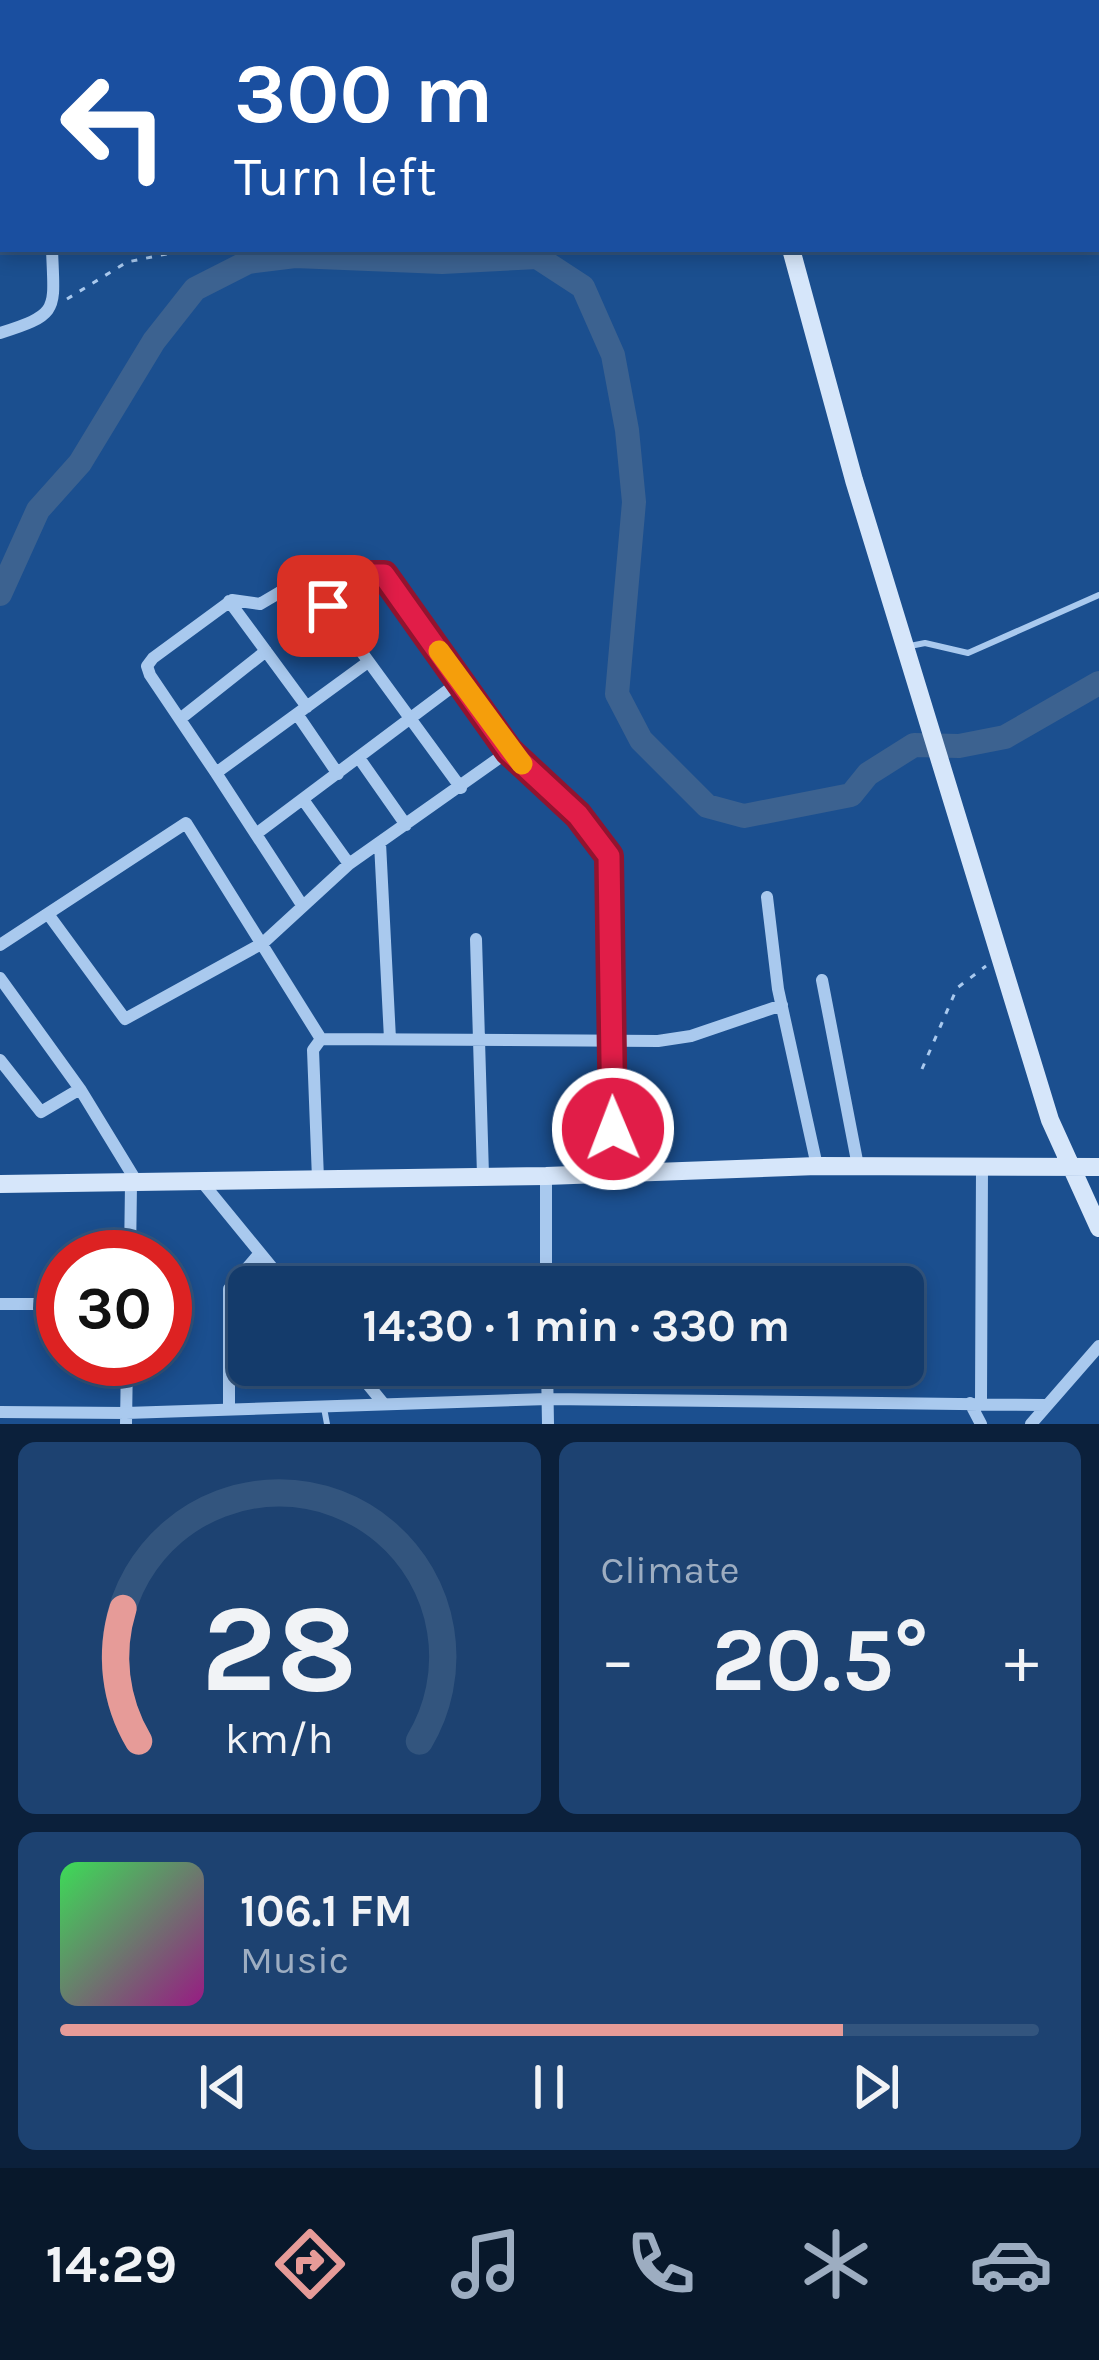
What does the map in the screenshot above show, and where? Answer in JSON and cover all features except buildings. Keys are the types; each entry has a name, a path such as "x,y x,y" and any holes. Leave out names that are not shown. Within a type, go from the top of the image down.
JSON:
{"main road":[{"path":"792,252 1050,1120 1099,1228"},
{"path":"0,1184 546,1176 817,1166 1099,1166"}],"street":[{"path":"0,334 45,319 54,305 52,252"},
{"path":"328,606 368,575 384,575 509,751 578,815 609,856 614,1174"},
{"path":"302,905 147,666 229,601 260,604 304,578 461,788"},
{"path":"229,601 266,651 338,774"},
{"path":"180,719 266,651"},
{"path":"216,773 368,662"},
{"path":"256,834 460,681"},
{"path":"48,914 125,1019 263,944 349,864 509,751"},
{"path":"359,758 406,825"},
{"path":"304,801 349,864"},
{"path":"0,945 186,823 321,1039"},
{"path":"380,843 390,1039"},
{"path":"767,897 782,1005 817,1166"},
{"path":"476,939 483,1175"},
{"path":"0,978 80,1089 134,1184 131,1230"},
{"path":"823,980 858,1166"},
{"path":"321,1039 691,1036 782,1005"},
{"path":"318,1179 313,1049 321,1039"},
{"path":"0,1060 41,1112 80,1089"},
{"path":"981,1424 975,1403 982,1167"},
{"path":"546,1176 546,1266"},
{"path":"202,1182 271,1266"},
{"path":"229,1409 229,1289 260,1253"},
{"path":"0,1304 36,1304"},
{"path":"1031,1424 1096,1353"},
{"path":"126,1419 127,1386"},
{"path":"370,1386 383,1402"},
{"path":"548,1386 548,1424"},
{"path":"0,1412 126,1419 229,1409 548,1399 1046,1405"}],"lane":[{"path":"907,646 925,643 968,653 1099,596"},
{"path":"323,1405 327,1424"}],"path":[{"path":"54,305 98,285 127,262 176,252"},
{"path":"922,1069 957,988 1001,953"}],"waterway":[{"path":"0,594 38,510 80,463 154,341 195,289 248,262 295,256 442,262 537,257 583,287 613,355 627,430 634,502 617,694 641,740 707,806 744,816 851,795 868,774 914,745 959,746 1005,737 1099,683"}],"slow traffic":[{"path":"439,651 522,764"}],"route":[{"path":"328,606 368,575 384,575 509,751 578,815 609,856 613,870 613,1129"}]}
